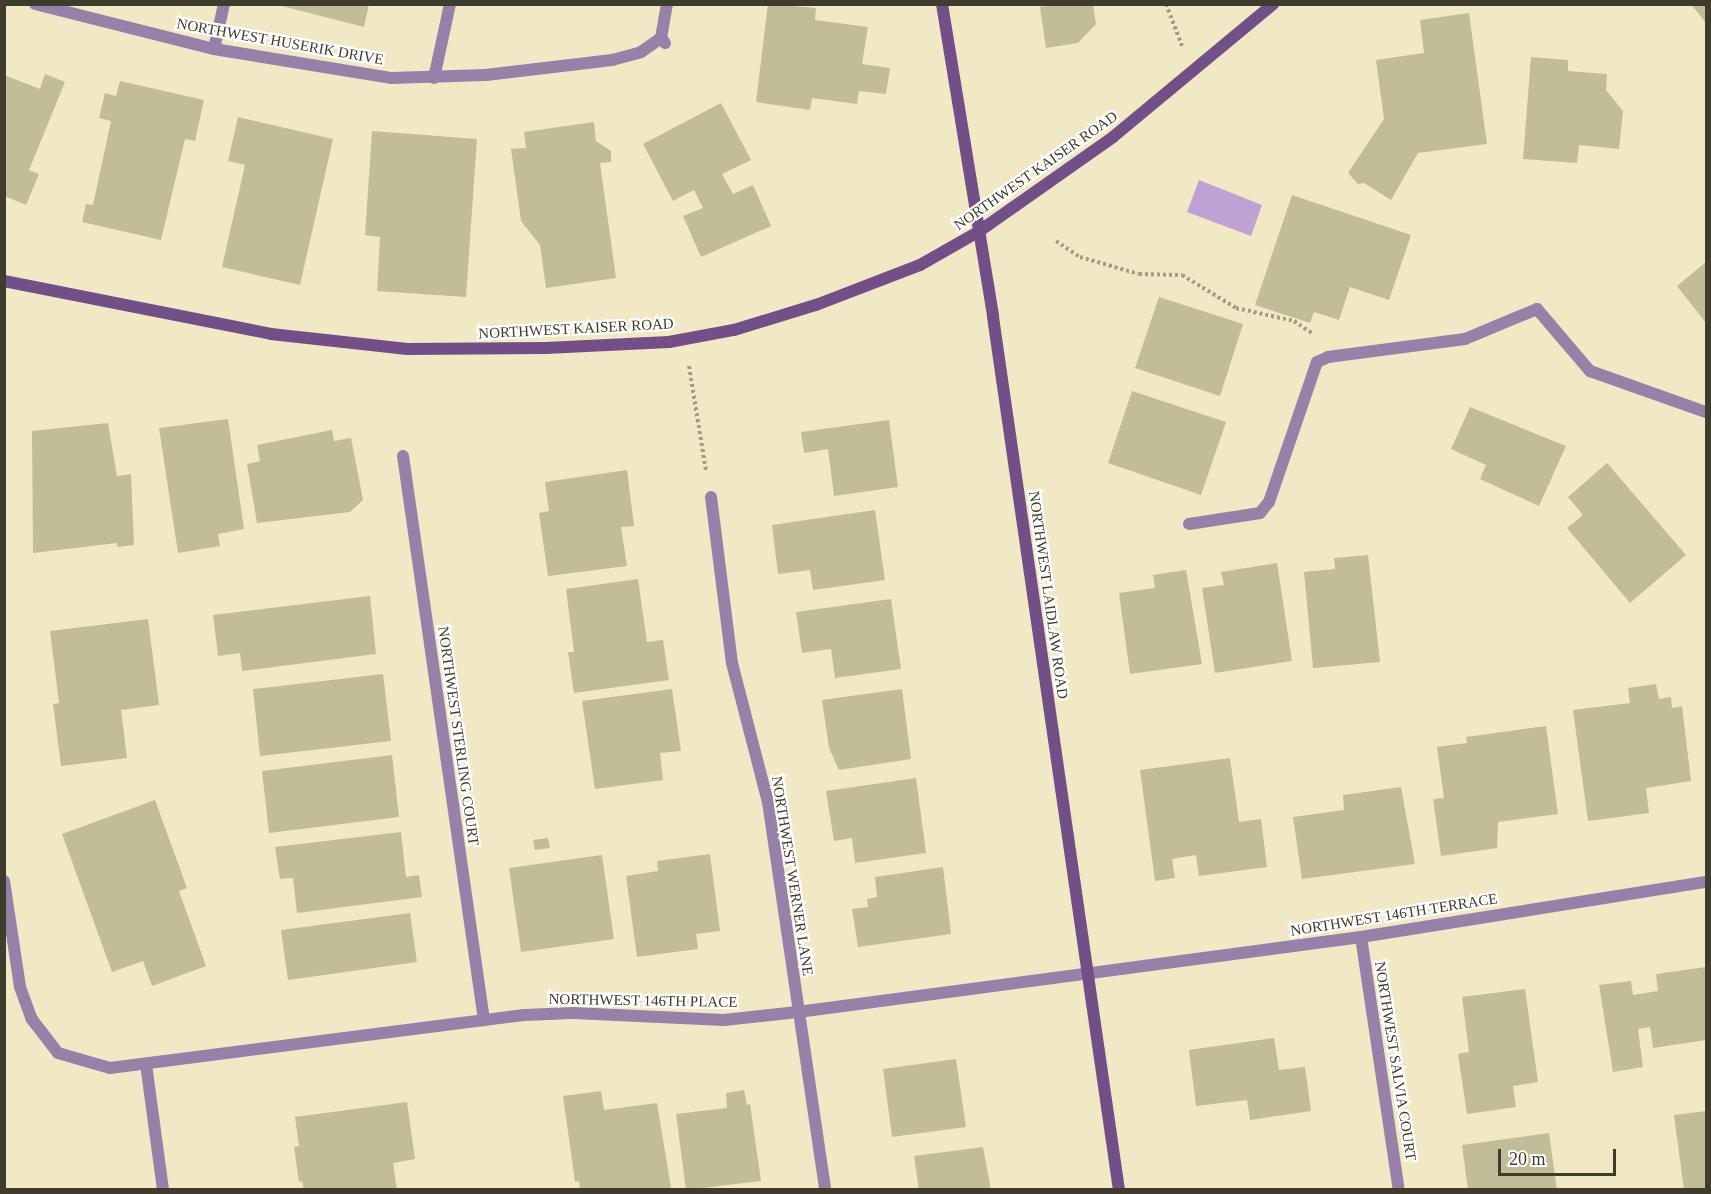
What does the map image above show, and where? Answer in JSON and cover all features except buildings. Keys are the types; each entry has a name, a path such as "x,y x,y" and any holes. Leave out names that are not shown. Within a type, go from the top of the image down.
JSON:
{"main road":[{"name":"NORTHWEST LAIDLAW ROAD","path":"942,4 978,232 1119,1190"},
{"name":"NORTHWEST KAISER ROAD","path":"4,281 272,334 407,349 546,348 686,339 734,330 816,305 920,265 978,232 1061,175 1193,75 1273,4"}],"street":[{"name":"NORTHWEST HUSERIK DRIVE","path":"35,4 214,49 356,73 434,78 612,60 641,52 664,41 667,4"},
{"path":"214,49 224,4"},
{"path":"434,78 450,4"},
{"path":"1189,524 1260,513 1269,502 1317,362 1328,357 1465,339 1537,309 1590,371 1707,412"},
{"name":"NORTHWEST STERLING COURT","path":"403,456 484,1020"},
{"name":"NORTHWEST WERNER LANE","path":"711,497 732,663 768,802 825,1190"},
{"name":"NORTHWEST 146TH PLACE","path":"4,881 20,987 32,1018 58,1053 110,1068 484,1020 573,1012 724,1020 1086,975"},
{"name":"NORTHWEST 146TH TERRACE","path":"1086,975 1361,936 1707,882"},
{"name":"NORTHWEST SALVIA COURT","path":"1361,936 1399,1190"},
{"path":"146,1064 163,1190"}],"path":[{"path":"1166,4 1193,75"},
{"path":"1056,241 1080,257 1139,274 1182,275 1236,308 1294,321 1311,331 1328,357"},
{"path":"686,339 711,497"}],"shaded area":[{"path":"1199,180 1262,205 1251,236 1187,212"}]}
